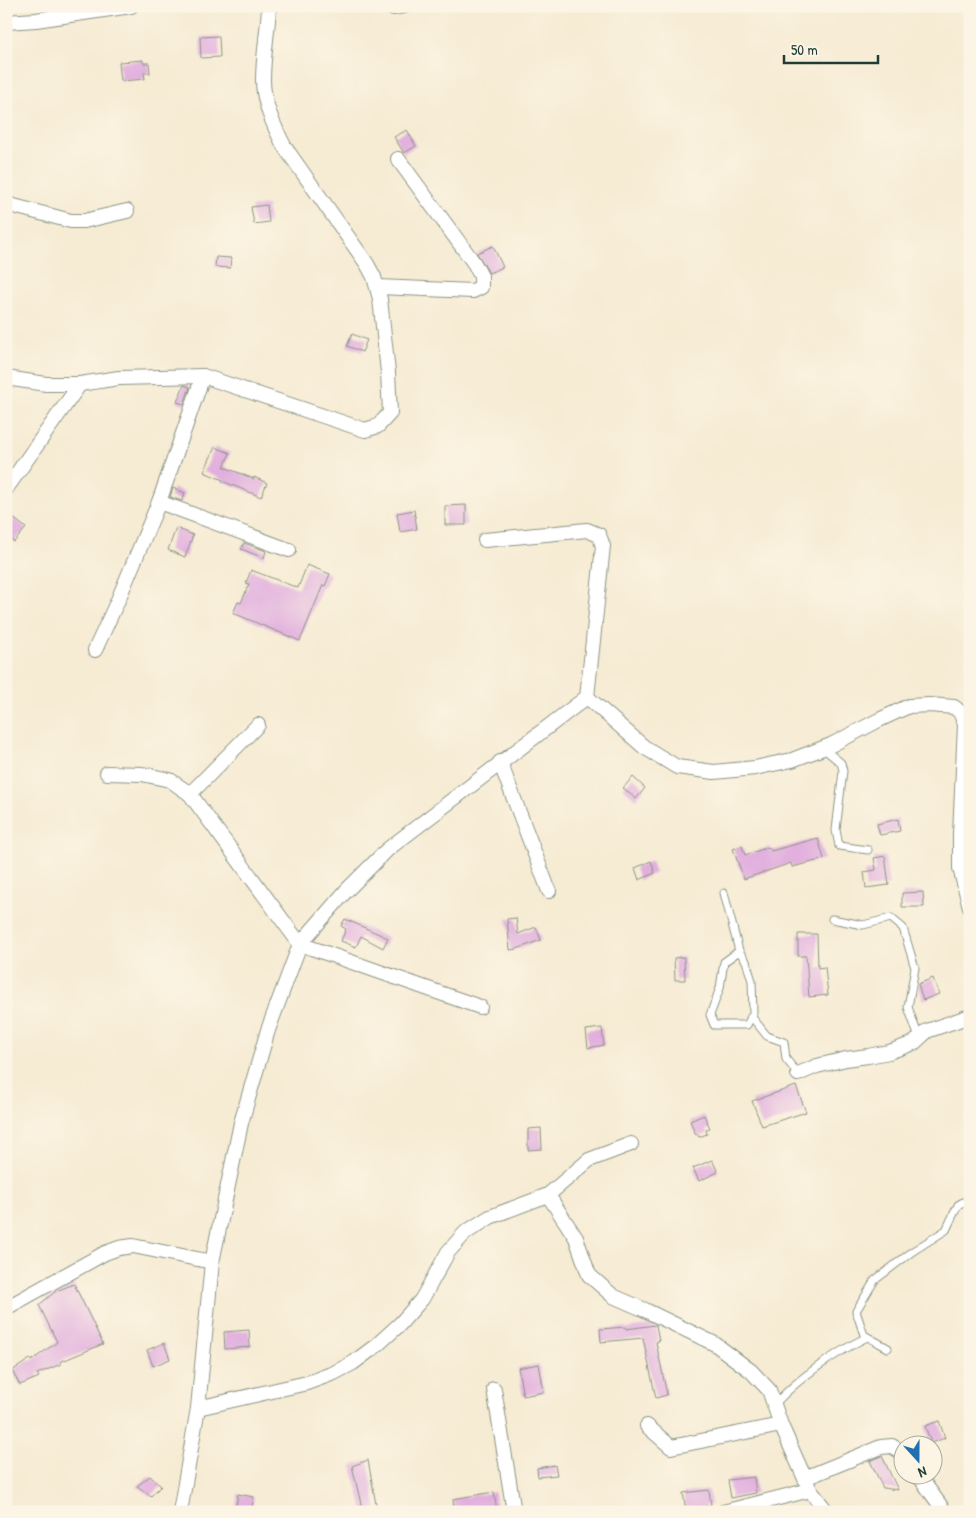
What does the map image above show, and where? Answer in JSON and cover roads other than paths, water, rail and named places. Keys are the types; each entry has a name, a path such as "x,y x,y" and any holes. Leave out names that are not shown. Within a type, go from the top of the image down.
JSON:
{"street":[{"path":"6,22 36,20 131,6"},
{"path":"6,378 46,384 80,384 119,378 204,376 365,430 378,426 390,413 388,372 378,287 367,264 284,146 267,106 263,81 269,6"},
{"path":"384,6 394,8 404,6"},
{"path":"378,287 473,291 482,287 481,276 474,263 398,159"},
{"path":"6,204 71,221 84,221 128,211"},
{"path":"95,650 159,502 204,376"},
{"path":"6,489 80,384"},
{"path":"159,502 289,550"},
{"path":"180,1512 198,1408 212,1262 240,1123 268,1030 300,944 346,891 388,849 586,697 603,546 599,535 587,530 486,540"},
{"path":"586,697 644,748 677,767 714,772 755,768 792,760 822,748 909,706 954,707 960,712 965,724 965,834 960,868 970,906"},
{"path":"190,794 258,725"},
{"path":"500,762 549,891"},
{"path":"107,773 142,774 170,780 190,794 300,944 480,1007"},
{"path":"798,1074 818,1066 846,1059 889,1052 914,1042 927,1031 970,1016"},
{"path":"198,1408 307,1383 334,1373 353,1363 400,1324 422,1299 448,1252 465,1233 490,1217 548,1195 589,1160 631,1144"},
{"path":"548,1195 576,1238 589,1275 613,1296 715,1344 751,1372 769,1390 781,1425 808,1484 827,1512"},
{"path":"6,1308 105,1253 119,1248 133,1246 212,1262"},
{"path":"494,1389 514,1512"},
{"path":"647,1426 671,1447 781,1425"},
{"path":"723,1512 808,1484 881,1447 894,1447"},
{"path":"926,1486 944,1512"}],"lane":[{"path":"822,748 841,764 843,771 836,830 839,846 868,850"},
{"path":"724,893 739,951 746,961 752,981 754,1012 747,1025 714,1025 710,1014 720,988 724,962 739,951"},
{"path":"832,919 863,925 891,918 903,928 915,968 908,1008 919,1038"},
{"path":"751,1016 767,1036 784,1042 786,1059 798,1074"},
{"path":"888,1348 864,1335 856,1311 875,1280 913,1250 946,1230 958,1205 970,1198"},
{"path":"774,1406 786,1392 843,1349 867,1336"}]}
